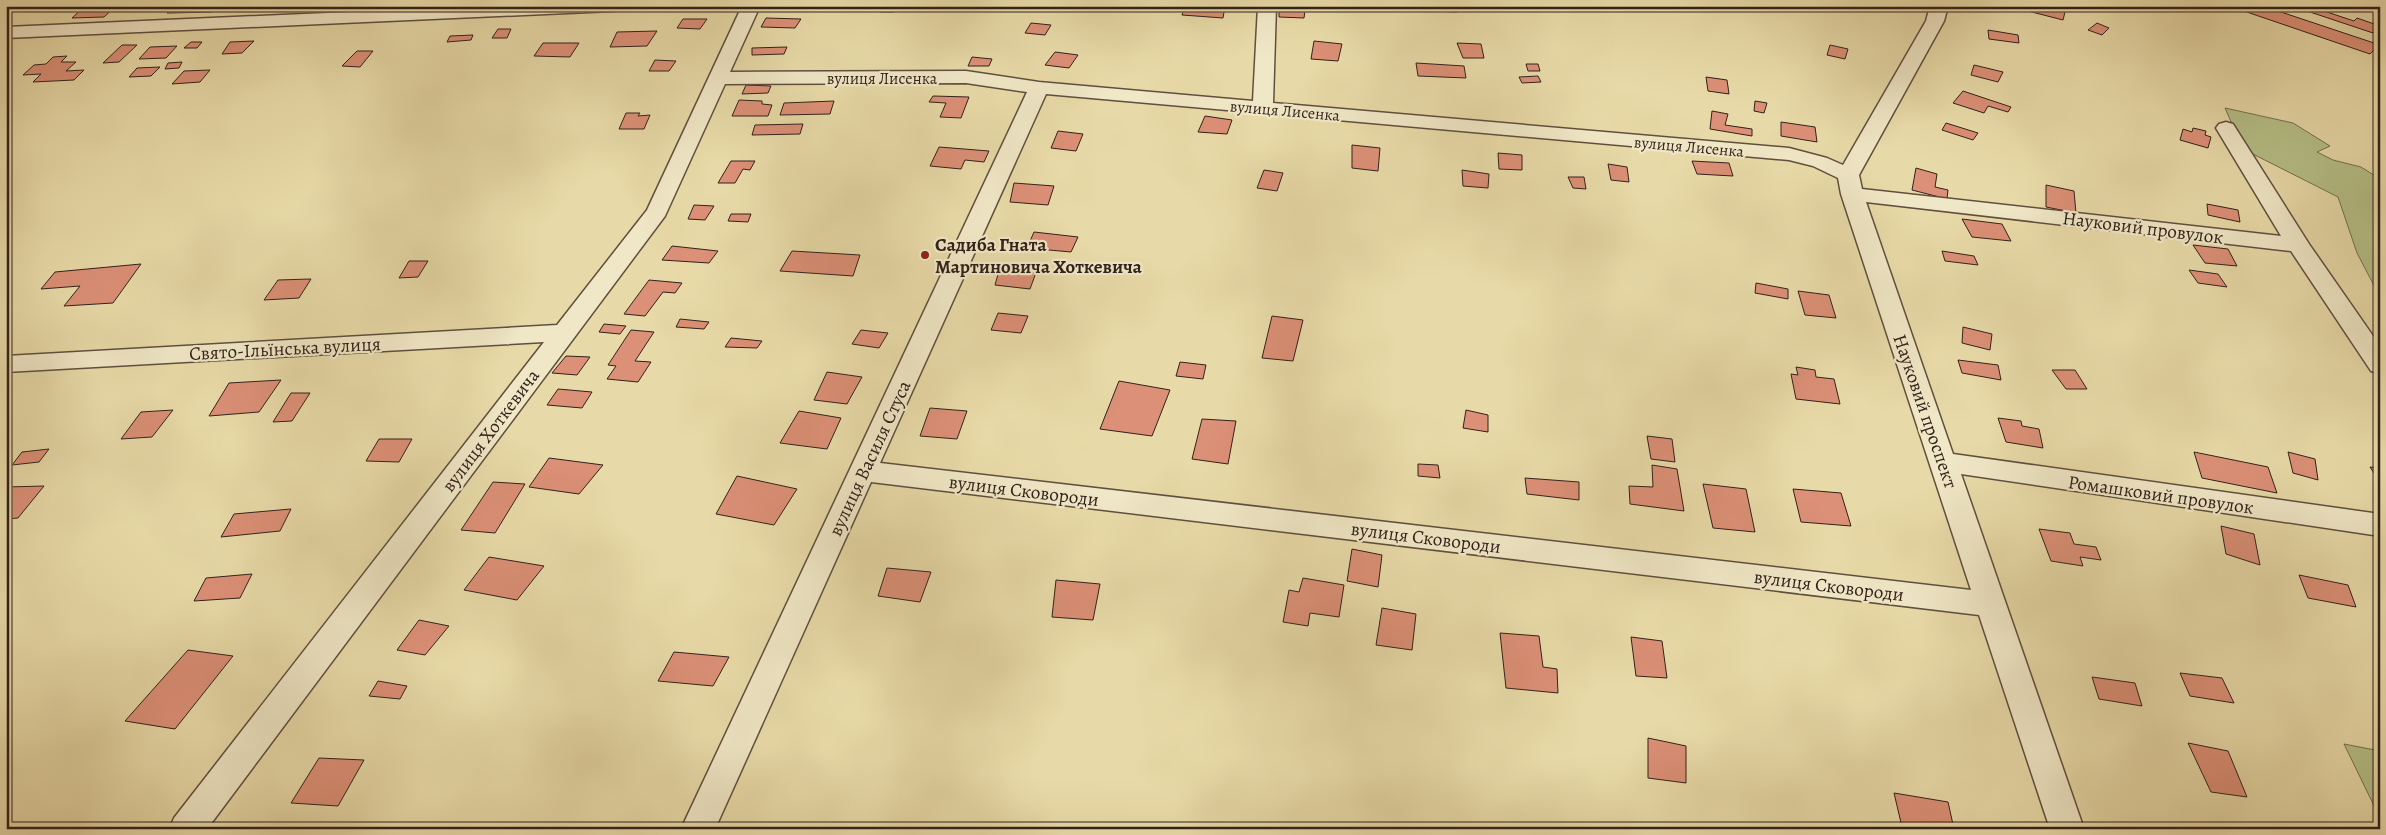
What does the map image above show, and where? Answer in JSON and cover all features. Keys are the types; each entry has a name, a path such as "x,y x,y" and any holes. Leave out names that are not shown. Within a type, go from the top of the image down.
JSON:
{"street":[{"path":"6,33 612,6"},
{"name":"вулиця Хоткевича","path":"186,829 657,211 751,6"},
{"path":"1263,108 1267,6"},
{"path":"1850,184 1935,21 1939,6"},
{"name":"вулиця Лисенка","path":"718,78 966,78 1039,88 1789,154 1820,162 1850,184"},
{"name":"вулиця Василя Стуса","path":"698,829 1039,88"},
{"path":"2226,128 2298,245 2380,365"},
{"name":"Науковий провулок","path":"1850,184 2298,245"},
{"name":"Науковий проспект","path":"1850,184 2066,829"},
{"name":"Свято-Ільїнська вулиця","path":"6,364 564,333"},
{"name":"Ромашковий провулок","path":"1943,462 2380,525"},
{"name":"вулиця Сковороди","path":"862,471 1990,604"}],"green space":[{"path":"2225,108 2293,123 2330,146 2317,152 2333,160 2361,167 2380,179 2380,297 2357,253 2338,197 2243,149"},
{"path":"2344,744 2380,751 2380,818"}],"building":[{"path":"85,6 116,6 104,17 72,18"},
{"path":"175,6 218,6 212,12 167,13"},
{"path":"813,6 840,6 839,8 812,9"},
{"path":"856,6 881,6 878,11 853,11"},
{"path":"883,6 897,6 894,12 880,12"},
{"path":"1185,6 1225,6 1223,18 1182,15"},
{"path":"1431,6 1457,6 1457,12 1431,11"},
{"path":"2031,6 2059,6 2066,8 2063,20 2028,11"},
{"path":"2233,6 2263,6 2380,45 2380,52 2374,50 2370,54"},
{"path":"2292,6 2309,6 2354,21 2357,18 2380,26 2373,33"},
{"path":"1279,9 1305,10 1304,18 1279,17"},
{"path":"766,18 801,19 795,28 761,27"},
{"path":"683,19 707,19 700,29 677,28"},
{"path":"1031,23 1051,25 1045,35 1025,33"},
{"path":"2097,23 2109,28 2102,35 2088,30"},
{"path":"498,29 511,29 507,38 492,38"},
{"path":"1988,30 2018,35 2019,43 1989,39"},
{"path":"657,31 647,46 610,47 617,32"},
{"path":"473,35 471,40 447,42 450,36"},
{"path":"254,41 242,53 222,54 230,42"},
{"path":"1314,41 1342,44 1338,61 1311,59"},
{"path":"191,42 202,42 197,48 184,48"},
{"path":"543,43 579,43 570,57 534,56"},
{"path":"1457,43 1481,44 1484,58 1463,58"},
{"path":"122,45 137,45 119,62 103,63"},
{"path":"1830,45 1848,49 1845,59 1827,55"},
{"path":"177,46 166,58 139,59 150,47"},
{"path":"787,47 784,54 752,55 752,48"},
{"path":"357,51 373,51 360,67 342,66"},
{"path":"1055,52 1078,55 1069,68 1045,65"},
{"path":"67,56 61,62 76,62 66,71 84,70 74,80 33,82 41,74 23,75 34,65 46,64 53,57"},
{"path":"972,57 992,59 989,66 968,66"},
{"path":"655,60 676,61 669,71 649,71"},
{"path":"182,62 179,68 165,69 168,63"},
{"path":"1416,63 1464,66 1466,78 1418,76"},
{"path":"1526,64 1538,64 1540,71 1528,71"},
{"path":"1974,65 2003,72 1998,82 1971,75"},
{"path":"160,67 151,76 129,77 137,68"},
{"path":"210,70 200,82 172,84 184,71"},
{"path":"1538,76 1541,82 1522,83 1519,77"},
{"path":"1706,77 1727,80 1729,94 1708,91"},
{"path":"746,85 771,86 768,93 742,94"},
{"path":"1963,91 2011,107 2008,112 1988,106 1984,113 1953,103"},
{"path":"933,96 969,97 961,118 940,117 946,103 929,102"},
{"path":"739,100 762,101 762,104 772,105 768,116 732,116"},
{"path":"834,101 830,114 780,115 784,103"},
{"path":"1755,101 1767,103 1764,113 1754,111"},
{"path":"1712,111 1728,114 1725,125 1752,129 1752,136 1710,129"},
{"path":"626,113 640,113 638,116 650,115 644,129 619,129"},
{"path":"1205,116 1232,120 1227,134 1198,132"},
{"path":"1781,122 1815,127 1817,142 1781,136"},
{"path":"1946,123 1978,133 1973,140 1942,130"},
{"path":"803,124 800,134 752,135 755,125"},
{"path":"2193,128 2206,131 2205,135 2211,137 2208,148 2180,140 2183,129 2192,132"},
{"path":"1058,131 1083,134 1076,151 1051,148"},
{"path":"1352,145 1380,148 1378,171 1352,168"},
{"path":"939,147 989,151 984,162 965,160 961,169 930,166"},
{"path":"1498,153 1522,155 1522,170 1499,169"},
{"path":"731,161 755,161 750,170 743,169 735,183 718,183"},
{"path":"1692,161 1729,163 1733,176 1697,174"},
{"path":"1608,164 1627,167 1629,182 1611,180"},
{"path":"1916,168 1937,174 1935,187 1948,190 1947,199 1912,190"},
{"path":"1264,170 1283,173 1277,191 1257,188"},
{"path":"1462,170 1489,174 1488,188 1463,186"},
{"path":"1568,177 1584,177 1586,189 1573,188"},
{"path":"1014,183 1054,186 1048,205 1010,202"},
{"path":"2046,185 2074,191 2076,213 2046,207"},
{"path":"2207,204 2238,210 2240,222 2208,215"},
{"path":"694,205 714,206 705,220 688,219"},
{"path":"731,214 751,214 748,222 728,221"},
{"path":"1962,219 2002,224 2011,241 1972,237"},
{"path":"1034,232 1078,237 1071,252 1027,248"},
{"path":"2193,245 2228,249 2237,266 2205,263"},
{"path":"672,246 718,251 709,263 662,260"},
{"path":"792,251 860,255 853,276 780,271"},
{"path":"1942,251 1974,256 1978,265 1945,261"},
{"path":"409,261 428,261 418,277 399,278"},
{"path":"141,264 113,303 64,306 80,286 41,289 55,272"},
{"path":"1000,267 1037,270 1030,289 995,285"},
{"path":"2189,270 2218,274 2227,287 2198,283"},
{"path":"311,279 299,298 264,300 278,280"},
{"path":"649,280 682,283 675,293 663,292 645,316 624,314"},
{"path":"1756,283 1788,289 1788,299 1755,293"},
{"path":"1798,291 1829,295 1836,318 1805,315"},
{"path":"998,313 1028,316 1021,333 991,330"},
{"path":"1272,316 1303,320 1293,361 1262,358"},
{"path":"680,319 709,322 704,329 676,327"},
{"path":"604,324 626,326 620,334 599,332"},
{"path":"1963,327 1992,334 1990,350 1962,343"},
{"path":"631,330 654,332 635,361 651,362 638,382 607,379 616,366 608,365"},
{"path":"861,330 888,333 879,348 852,344"},
{"path":"731,338 762,341 757,348 725,347"},
{"path":"566,356 590,357 577,375 552,373"},
{"path":"1958,360 1998,365 2001,380 1962,373"},
{"path":"1180,362 1206,365 1203,379 1176,376"},
{"path":"1796,367 1815,370 1816,377 1834,379 1840,404 1796,399 1791,374 1798,375"},
{"path":"2052,370 2075,370 2087,389 2066,389"},
{"path":"827,372 862,377 847,404 814,400"},
{"path":"281,380 259,412 209,416 229,383"},
{"path":"1119,381 1170,390 1152,436 1100,429"},
{"path":"558,389 592,392 582,408 547,405"},
{"path":"291,393 310,393 292,421 273,422"},
{"path":"930,408 967,411 957,439 920,436"},
{"path":"173,410 152,437 121,439 141,412"},
{"path":"1466,410 1488,415 1488,432 1463,428"},
{"path":"799,411 841,418 827,449 780,443"},
{"path":"1998,418 2021,421 2022,426 2039,429 2043,448 2006,442"},
{"path":"1202,419 1236,421 1228,464 1192,459"},
{"path":"1647,436 1672,439 1675,462 1651,459"},
{"path":"379,439 412,439 399,462 366,461"},
{"path":"49,449 39,462 12,465 22,452"},
{"path":"2194,452 2268,467 2277,493 2202,478"},
{"path":"2288,452 2315,459 2318,480 2293,473"},
{"path":"549,458 603,465 579,494 529,487"},
{"path":"1418,464 1438,465 1440,478 1418,476"},
{"path":"1652,465 1677,469 1684,511 1630,504 1629,486 1653,487"},
{"path":"2370,467 2380,468 2380,482"},
{"path":"737,476 797,489 774,525 716,514"},
{"path":"1525,478 1579,482 1579,500 1527,494"},
{"path":"493,482 525,484 495,533 461,530"},
{"path":"1703,484 1746,489 1755,532 1713,528"},
{"path":"44,486 18,518 6,519 6,487"},
{"path":"1793,489 1841,493 1851,526 1801,522"},
{"path":"291,509 280,531 221,537 234,514"},
{"path":"2221,526 2254,534 2260,565 2226,554"},
{"path":"2039,529 2070,533 2074,544 2096,547 2101,560 2080,557 2083,566 2051,561"},
{"path":"1352,549 1382,555 1378,587 1347,581"},
{"path":"489,557 544,566 517,600 464,590"},
{"path":"887,568 931,572 920,602 878,596"},
{"path":"252,574 240,598 194,601 206,578"},
{"path":"2299,575 2348,585 2356,607 2308,598"},
{"path":"1303,578 1344,585 1339,617 1310,613 1308,626 1283,622 1289,590 1299,592"},
{"path":"1056,580 1100,584 1093,620 1052,617"},
{"path":"1382,608 1416,614 1412,650 1376,645"},
{"path":"419,620 449,626 425,655 397,650"},
{"path":"1500,633 1539,636 1543,667 1557,669 1558,693 1506,688"},
{"path":"1631,637 1662,641 1667,678 1636,676"},
{"path":"188,650 233,656 175,729 125,721"},
{"path":"674,652 729,657 713,686 658,681"},
{"path":"2180,673 2222,678 2234,703 2190,696"},
{"path":"2092,677 2135,683 2142,706 2099,699"},
{"path":"378,681 407,686 400,699 369,696"},
{"path":"1648,738 1686,746 1686,783 1648,778"},
{"path":"2188,743 2228,751 2247,797 2211,792"},
{"path":"319,758 364,760 338,806 291,803"},
{"path":"1894,793 1948,802 1954,829 1902,827"}],"place":[{"name":"Садиба Гната Мартиновича Хоткевича","path":"925,255"}]}
